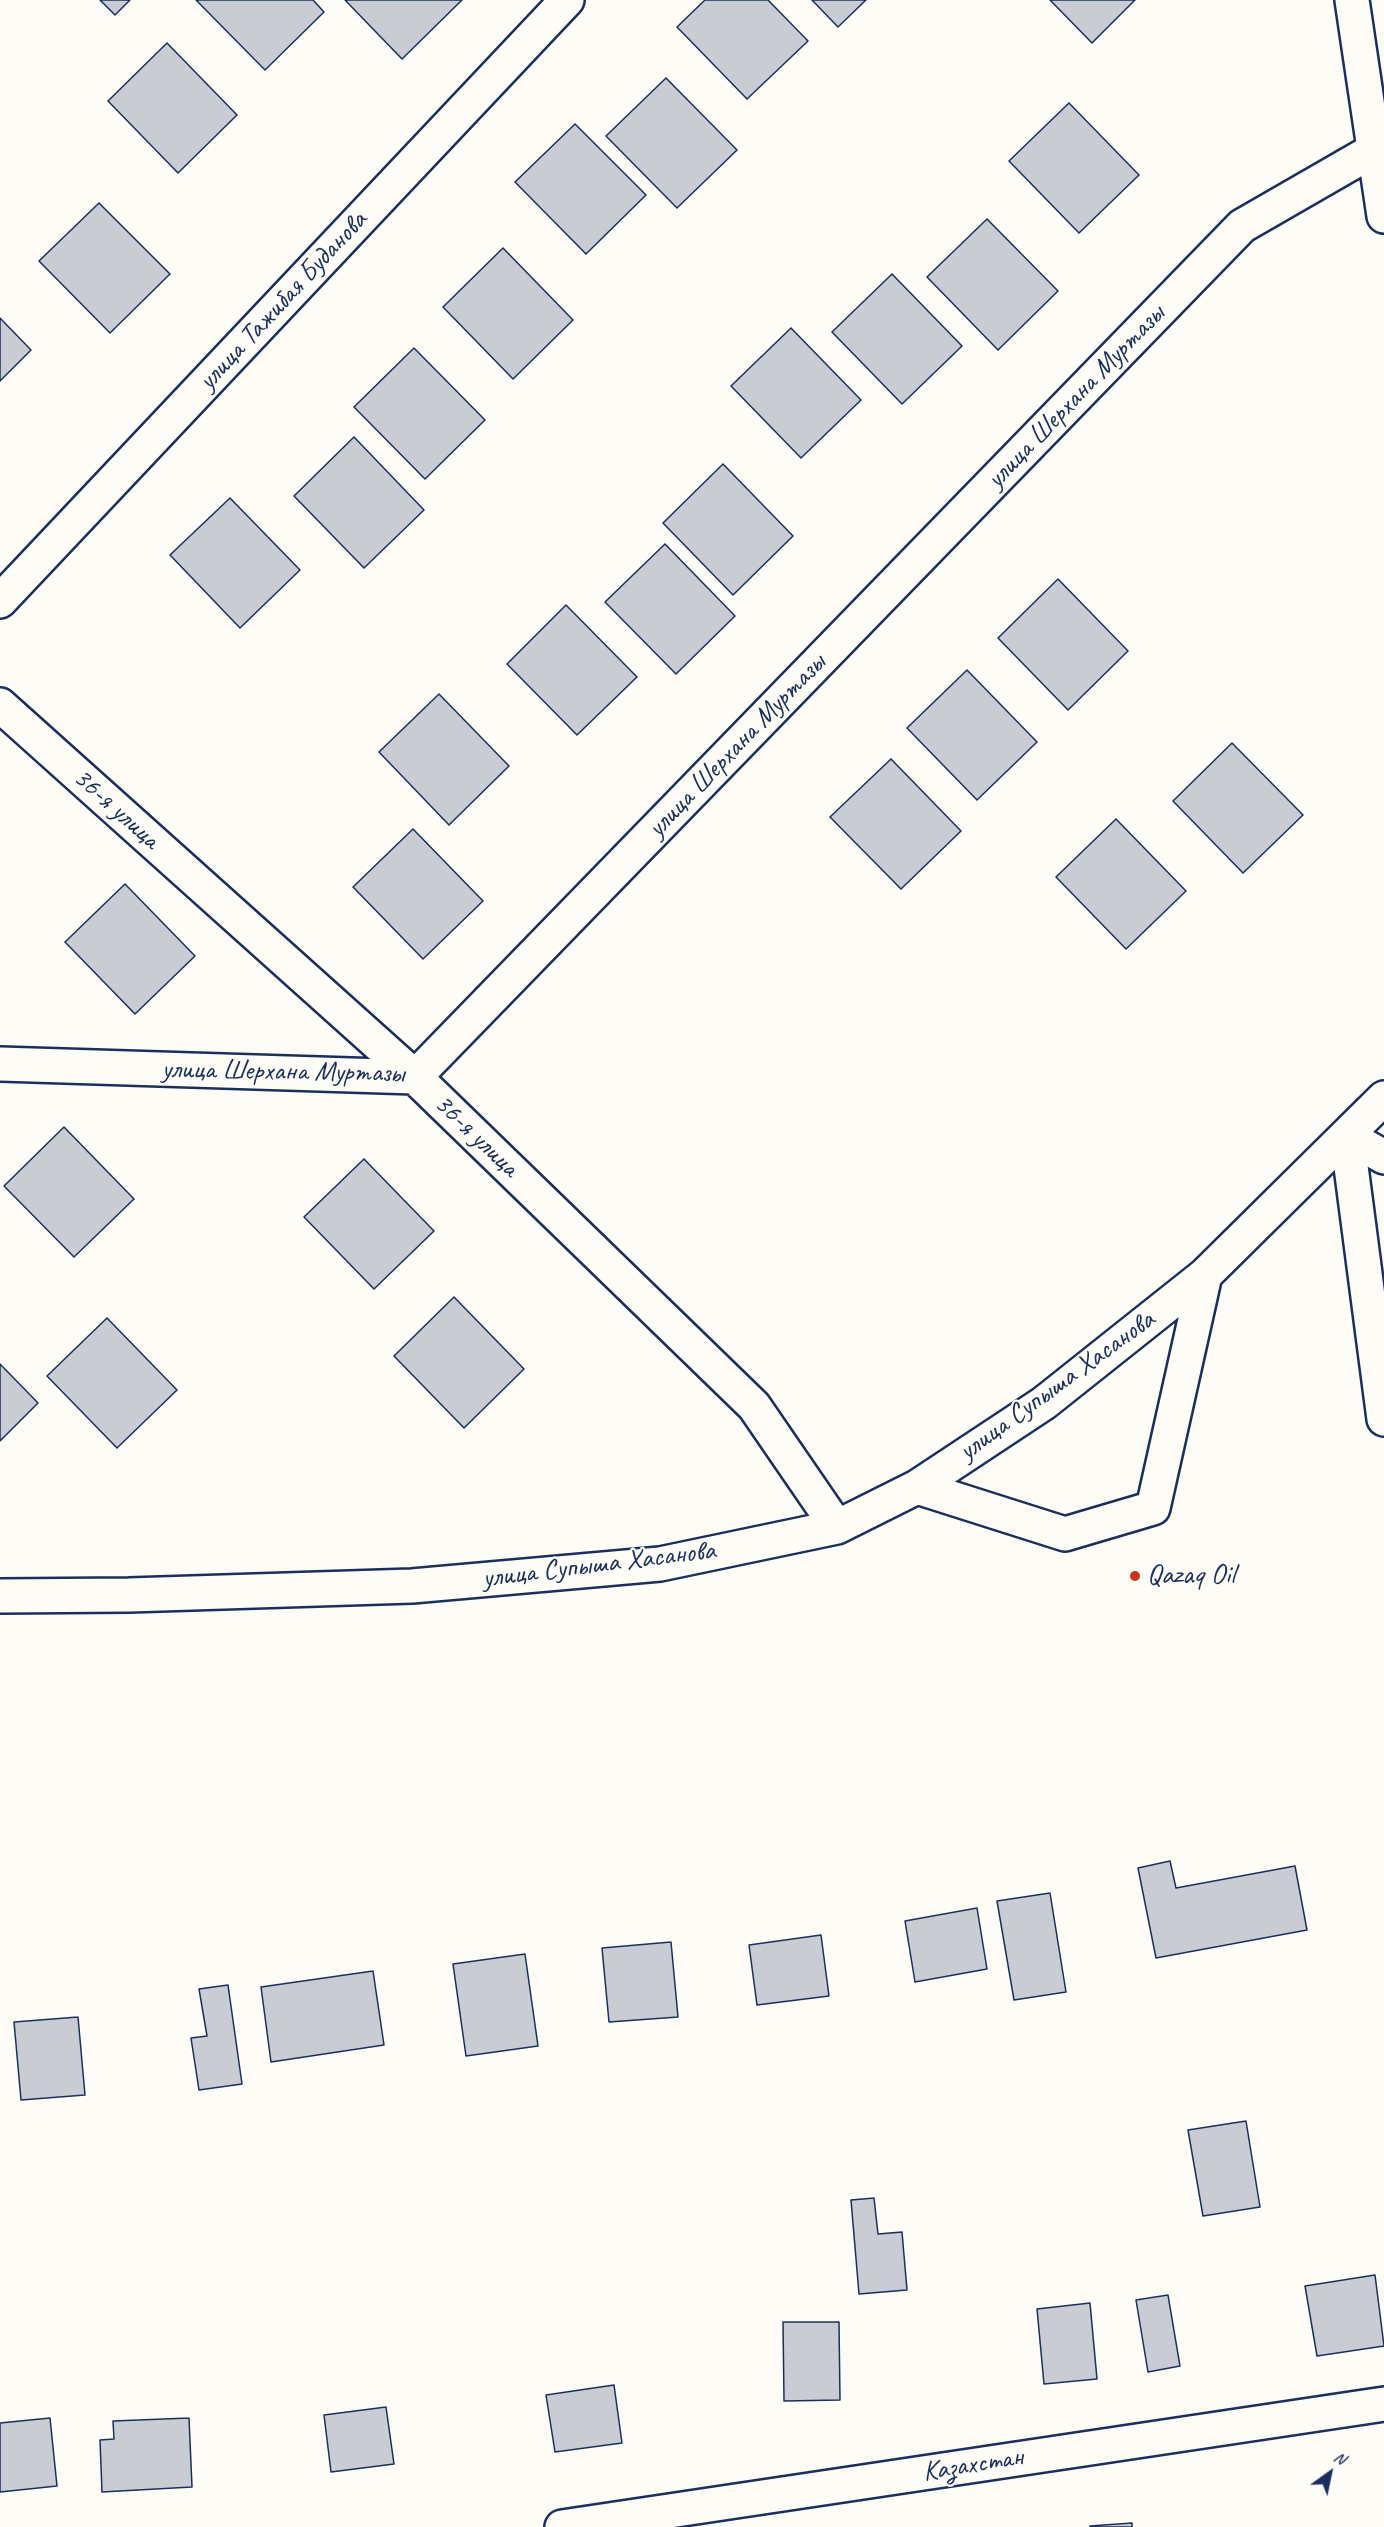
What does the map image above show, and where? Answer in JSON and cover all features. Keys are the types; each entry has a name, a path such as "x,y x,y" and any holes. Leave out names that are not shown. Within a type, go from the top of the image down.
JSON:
{"street":[{"name":"улица Тажибая Буданова","path":"0,601 567,0"},
{"path":"1352,0 1379,145 1384,216"},
{"name":"улица Шерхана Муртазы","path":"0,1064 415,1077 1242,226 1379,145"},
{"name":"36-я улица","path":"0,705 415,1077 754,1406 837,1527"},
{"name":"улица Супыша Хасанова","path":"0,1596 129,1595 412,1586 660,1564 837,1527 917,1487 1044,1403 1205,1275 1384,1098"},
{"path":"1347,1136 1384,1157"},
{"path":"1347,1136 1384,1419"},
{"path":"917,1487 1065,1534 1153,1508 1205,1275"},
{"name":"Казахстан","path":"562,2527 1384,2404"}],"building":[{"path":"100,0 130,0 115,15"},
{"path":"196,0 313,0 324,12 265,70"},
{"path":"345,0 462,0 402,59"},
{"path":"705,0 768,0 808,41 747,99 677,27"},
{"path":"812,0 866,0 838,27"},
{"path":"1050,0 1135,0 1092,43"},
{"path":"167,43 237,115 178,173 108,101"},
{"path":"666,78 737,150 677,208 606,136"},
{"path":"1069,103 1139,175 1079,233 1009,161"},
{"path":"575,124 646,195 586,254 515,182"},
{"path":"99,203 170,274 110,333 39,261"},
{"path":"987,219 1058,291 998,350 927,277"},
{"path":"503,248 573,320 513,379 443,307"},
{"path":"892,274 962,346 902,404 832,332"},
{"path":"0,318 31,350 0,381"},
{"path":"791,328 861,400 801,458 731,386"},
{"path":"414,348 485,420 425,479 354,407"},
{"path":"354,437 424,510 364,568 294,496"},
{"path":"723,464 793,536 733,595 663,523"},
{"path":"230,498 300,570 240,628 170,555"},
{"path":"665,544 735,616 676,674 605,602"},
{"path":"1058,579 1128,651 1068,710 998,638"},
{"path":"566,605 637,677 577,735 507,664"},
{"path":"967,670 1037,742 977,800 907,728"},
{"path":"439,694 509,766 449,825 379,752"},
{"path":"1232,743 1303,815 1243,873 1173,801"},
{"path":"891,759 961,831 901,889 830,817"},
{"path":"1116,819 1186,891 1126,949 1056,877"},
{"path":"413,829 483,901 423,959 353,887"},
{"path":"125,884 195,956 135,1014 65,942"},
{"path":"64,1127 134,1199 74,1257 4,1186"},
{"path":"364,1159 434,1231 374,1289 304,1217"},
{"path":"454,1297 524,1369 464,1428 394,1356"},
{"path":"107,1318 177,1390 117,1448 47,1376"},
{"path":"0,1364 38,1403 0,1441"},
{"path":"1170,1861 1176,1888 1295,1866 1307,1930 1156,1958 1138,1868"},
{"path":"1050,1893 1066,1992 1014,2000 997,1901"},
{"path":"977,1908 987,1969 915,1982 905,1921"},
{"path":"821,1935 829,1996 757,2005 749,1945"},
{"path":"671,1942 678,2017 609,2022 602,1948"},
{"path":"525,1954 538,2046 466,2056 453,1964"},
{"path":"373,1971 384,2045 271,2062 261,1987"},
{"path":"228,1985 242,2084 199,2090 191,2038 207,2036 199,1989"},
{"path":"78,2017 85,2095 21,2100 14,2022"},
{"path":"1246,2121 1260,2207 1203,2216 1188,2130"},
{"path":"874,2198 878,2234 902,2232 907,2290 859,2294 851,2200"},
{"path":"1375,2275 1384,2346 1317,2356 1305,2286"},
{"path":"1168,2295 1180,2366 1148,2372 1136,2300"},
{"path":"1090,2303 1097,2379 1044,2384 1037,2309"},
{"path":"783,2322 839,2322 840,2400 784,2401"},
{"path":"614,2385 622,2443 555,2452 546,2395"},
{"path":"386,2407 394,2464 331,2472 324,2415"},
{"path":"50,2418 57,2486 0,2492 0,2423"},
{"path":"189,2418 192,2487 102,2492 100,2440 114,2439 113,2421"},
{"path":"1132,2523 1132,2527 1090,2527 1090,2526"}],"place":[{"name":"Qazaq Oil","path":"1135,1576"}]}
